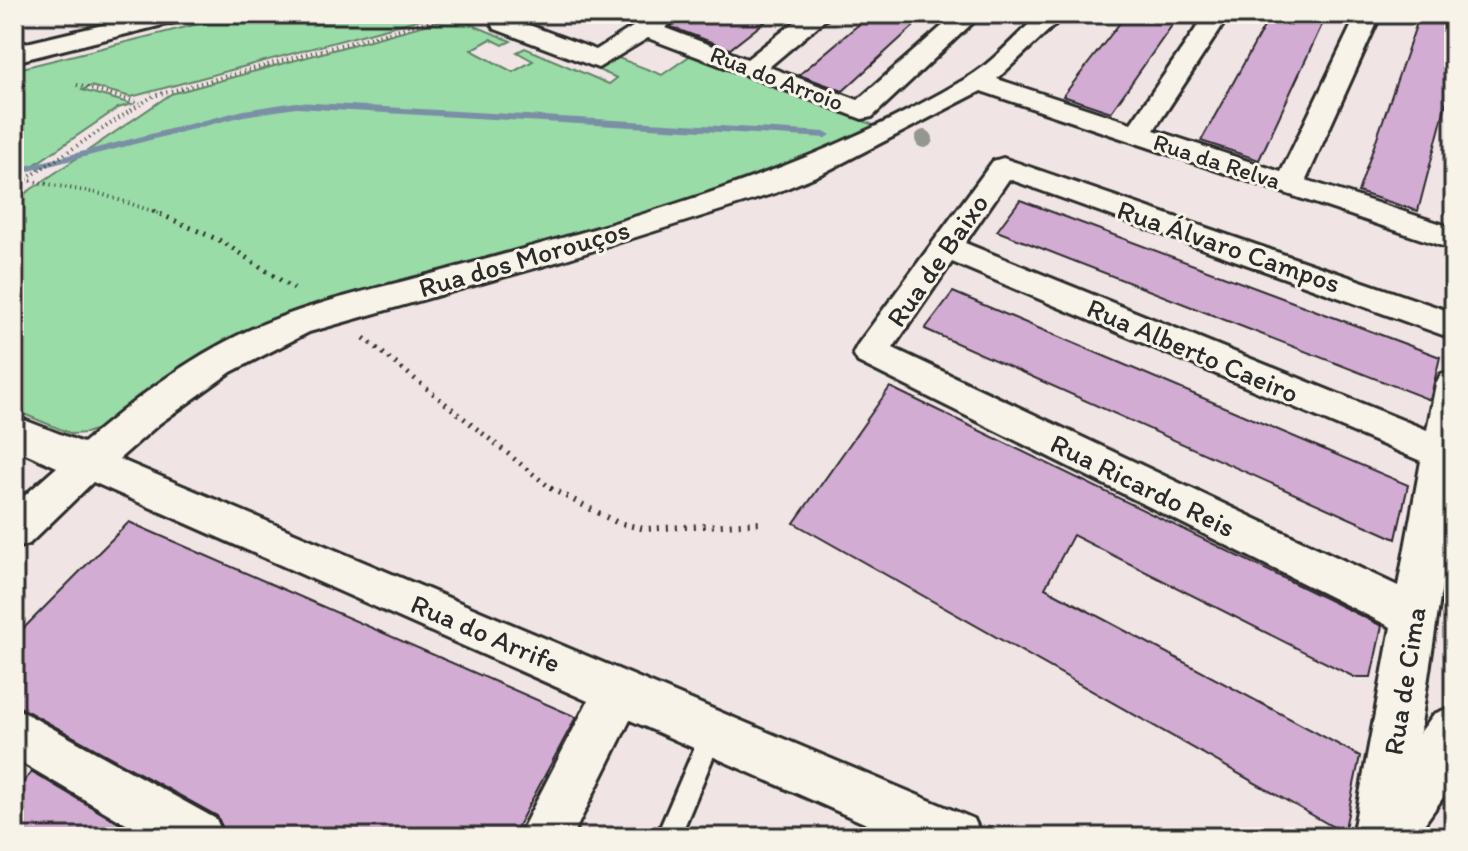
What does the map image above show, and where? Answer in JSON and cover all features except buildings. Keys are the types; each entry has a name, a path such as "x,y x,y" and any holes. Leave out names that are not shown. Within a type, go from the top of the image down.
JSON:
{"street":[{"path":"14,54 86,25 179,14"},
{"path":"512,19 598,60 668,14"},
{"path":"751,68 820,14"},
{"name":"Rua do Arroio","path":"646,29 862,111 970,14"},
{"name":"Rua dos Morouços","path":"14,531 89,461 199,371 254,340 335,312 552,252 764,186 877,137 979,82 1054,14"},
{"path":"1138,134 1218,14"},
{"path":"1289,185 1369,14"},
{"name":"Rua da Relva","path":"979,82 1454,239"},
{"name":"Rua de Baixo","path":"871,353 1003,167"},
{"name":"Rua Álvaro Campos","path":"1003,167 1454,326"},
{"name":"Rua Alberto Caeiro","path":"945,247 1442,453"},
{"name":"Rua Ricardo Reis","path":"871,353 1414,616"},
{"name":"Rua de Cima","path":"1379,837 1454,384"},
{"name":"Rua do Arrife","path":"14,431 956,837"},
{"path":"544,837 619,691"},
{"path":"14,731 198,837"},
{"path":"1379,837 1454,734"}],"lane":[{"path":"668,837 713,731"}],"path":[{"path":"14,187 153,96 454,14"},
{"path":"77,85 140,103"},
{"path":"26,180 95,193 218,240 335,312 412,380 549,487 584,508 618,523 645,529 761,523"}],"green space":[{"path":"238,14 439,14 131,97 91,86 82,90 132,104 118,108 28,169 14,172 14,70"},
{"path":"454,17 511,41 503,45 491,39 471,50 513,72 533,61 517,52 525,48 609,84 617,78 596,69 616,57 662,75 694,53 876,126 818,155 729,189 247,332 204,353 106,426 86,433 72,434 14,410 14,201 171,94"}],"waterway":[{"path":"14,172 244,113 296,105 826,135"}]}
